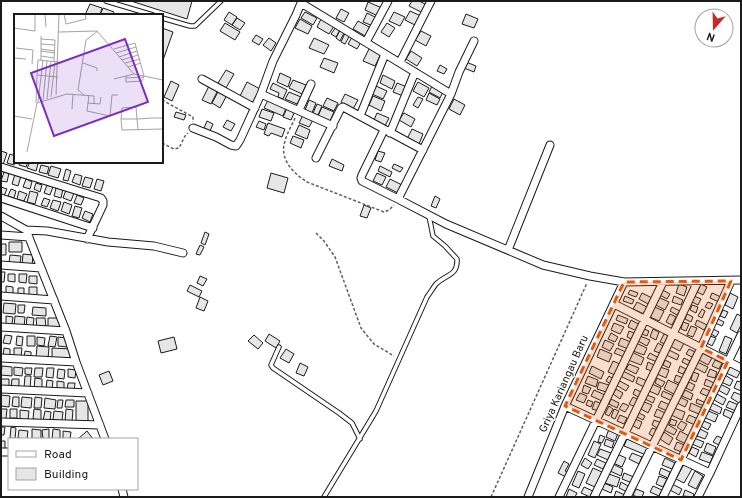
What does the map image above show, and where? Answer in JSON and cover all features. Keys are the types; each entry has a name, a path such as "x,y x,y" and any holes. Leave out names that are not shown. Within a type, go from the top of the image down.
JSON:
{"street":[{"path":"366,42 388,1"},
{"path":"400,62 432,1"},
{"path":"193,128 236,146 255,108 273,61 296,15 299,2 451,94"},
{"path":"398,199 451,94 459,72 474,41"},
{"path":"360,116 386,54"},
{"path":"415,72 387,131 361,178 362,181 446,224 543,265 624,282 741,280"},
{"path":"202,79 255,108"},
{"path":"299,110 310,84"},
{"path":"261,94 333,126"},
{"path":"316,158 341,108 345,108 423,150"},
{"path":"508,250 550,145"},
{"path":"1,167 101,198 103,205 88,239"},
{"path":"1,198 93,228"},
{"path":"1,216 28,234 66,331 105,438"},
{"path":"1,235 28,234 47,231 108,242 154,246 183,253"},
{"path":"1,265 41,268"},
{"path":"594,497 698,281"},
{"path":"627,497 701,348 731,281"},
{"name":"Griya Kariangau Baru","path":"528,497 565,406 624,282"},
{"path":"559,497 663,282"},
{"path":"1,296 54,300"},
{"path":"614,304 741,368"},
{"path":"1,327 66,331"},
{"path":"663,497 741,335"},
{"path":"1,358 76,362"},
{"path":"1,389 88,393"},
{"path":"565,406 710,473"},
{"path":"698,497 741,406"},
{"path":"1,422 100,425"}],"lane":[{"path":"106,1 150,14"},
{"path":"163,18 195,26 221,1"},
{"path":"324,497 376,411 427,297 443,278 453,273 458,267 457,259 433,236 428,215"},
{"path":"279,347 271,365 273,368 352,423 360,439"}],"path":[{"path":"163,101 193,117 193,128 185,136 179,148 174,149 163,144"},
{"path":"299,110 285,140 283,150 289,167 298,177 307,182 384,212 389,210 398,199"},
{"path":"316,233 324,241 335,257 361,328 374,344 399,359"},
{"path":"491,497 590,276"}],"highlighted area":[{"path":"731,281 701,348 728,361 681,460 565,406 624,282"}],"building":[{"path":"131,1 192,1 187,19"},
{"path":"412,1 419,1 427,5 423,13 409,6"},
{"path":"368,2 382,8 378,16 365,10"},
{"path":"90,4 102,8 100,14 85,14"},
{"path":"103,8 114,12 113,14 100,14"},
{"path":"341,9 349,13 344,22 336,18"},
{"path":"410,11 421,16 417,26 405,20"},
{"path":"229,12 237,17 232,25 224,20"},
{"path":"305,12 317,18 313,25 301,18"},
{"path":"394,12 405,17 400,26 389,21"},
{"path":"367,13 377,18 373,26 363,22"},
{"path":"466,14 478,19 474,28 462,24"},
{"path":"237,18 245,23 240,30 232,25"},
{"path":"300,19 312,26 308,34 295,28"},
{"path":"321,19 334,26 329,34 317,27"},
{"path":"358,21 371,28 367,37 353,29"},
{"path":"225,23 240,32 235,40 220,31"},
{"path":"387,23 395,28 389,37 381,32"},
{"path":"336,27 340,30 336,37 331,34"},
{"path":"163,28 173,32 163,60"},
{"path":"340,30 344,33 340,41 336,38"},
{"path":"421,31 431,36 426,46 415,40"},
{"path":"345,33 350,35 345,44 341,42"},
{"path":"256,35 263,39 259,45 252,41"},
{"path":"352,37 361,42 357,49 348,44"},
{"path":"269,38 276,43 271,51 263,45"},
{"path":"314,38 329,45 324,54 309,48"},
{"path":"370,47 382,52 375,66 363,61"},
{"path":"411,51 422,58 417,66 406,59"},
{"path":"324,58 338,63 334,73 320,67"},
{"path":"466,62 476,66 474,72 464,68"},
{"path":"440,65 447,69 444,74 437,71"},
{"path":"226,70 234,74 226,88 218,83"},
{"path":"280,73 291,78 288,87 277,82"},
{"path":"383,75 395,81 392,89 380,83"},
{"path":"293,80 306,85 302,94 289,88"},
{"path":"171,81 179,85 172,101 164,97"},
{"path":"247,82 260,89 253,103 240,96"},
{"path":"418,82 429,88 424,97 413,91"},
{"path":"273,83 287,90 283,99 278,97 279,93 270,89"},
{"path":"397,83 407,87 403,96 393,92"},
{"path":"209,86 218,90 211,104 202,100"},
{"path":"376,86 387,91 383,99 372,94"},
{"path":"432,86 443,92 440,98 429,92"},
{"path":"219,90 227,95 220,108 212,103"},
{"path":"289,92 301,97 297,104 285,99"},
{"path":"429,93 440,99 437,105 426,100"},
{"path":"345,94 358,100 353,109 341,102"},
{"path":"373,96 385,101 381,111 369,105"},
{"path":"418,97 423,99 418,108 413,105"},
{"path":"327,98 338,103 334,111 323,106"},
{"path":"454,99 465,105 460,115 449,109"},
{"path":"268,100 286,108 283,116 264,108"},
{"path":"309,100 316,103 312,113 305,110"},
{"path":"317,104 322,106 318,115 313,113"},
{"path":"322,107 334,112 330,121 318,116"},
{"path":"287,108 295,111 291,120 283,117"},
{"path":"262,109 274,113 271,121 259,117"},
{"path":"176,112 186,115 184,120 174,117"},
{"path":"377,113 389,118 385,126 374,120"},
{"path":"404,113 415,119 411,127 399,120"},
{"path":"303,115 313,120 309,127 299,123"},
{"path":"227,120 235,124 231,131 223,127"},
{"path":"207,121 213,124 210,131 204,128"},
{"path":"259,121 266,124 264,130 256,127"},
{"path":"268,123 285,129 282,137 271,133 269,136 264,134"},
{"path":"299,125 310,130 307,139 295,134"},
{"path":"412,129 423,134 419,144 407,139"},
{"path":"293,136 304,140 301,148 290,143"},
{"path":"1,151 7,153 3,165 1,164"},
{"path":"378,151 385,153 381,162 375,160"},
{"path":"10,154 14,156 14,165 7,163"},
{"path":"332,159 344,165 342,171 329,166"},
{"path":"20,163 28,163 26,167 19,165"},
{"path":"30,163 38,164 36,171 27,168"},
{"path":"394,164 403,168 400,172 392,168"},
{"path":"41,165 49,167 47,174 39,172"},
{"path":"51,166 61,169 58,178 48,175"},
{"path":"380,166 392,172 390,177 378,171"},
{"path":"66,169 71,171 68,181 63,180"},
{"path":"4,172 9,173 7,182 1,181"},
{"path":"271,173 288,178 284,193 267,188"},
{"path":"377,173 386,177 382,185 373,181"},
{"path":"15,174 21,176 18,186 12,184"},
{"path":"75,174 82,176 80,185 72,182"},
{"path":"85,177 93,179 90,188 82,186"},
{"path":"26,179 32,182 30,189 23,187"},
{"path":"97,179 104,181 101,191 94,189"},
{"path":"390,179 404,186 400,194 386,187"},
{"path":"36,183 42,185 40,192 34,189"},
{"path":"47,185 53,187 50,195 44,193"},
{"path":"1,187 7,189 4,196 1,195"},
{"path":"56,188 63,189 61,198 54,196"},
{"path":"11,189 16,191 14,198 8,196"},
{"path":"66,190 74,193 71,201 63,198"},
{"path":"19,191 27,194 24,201 17,199"},
{"path":"30,191 38,193 35,204 27,202"},
{"path":"77,195 84,198 81,205 74,203"},
{"path":"435,196 440,199 436,208 431,206"},
{"path":"44,198 50,200 47,207 41,205"},
{"path":"53,200 61,202 58,211 50,208"},
{"path":"64,202 72,205 69,214 61,211"},
{"path":"364,205 371,208 367,218 360,216"},
{"path":"75,206 82,208 79,218 72,216"},
{"path":"85,211 93,214 90,222 82,218"},
{"path":"205,232 209,234 205,245 201,243"},
{"path":"9,242 22,242 22,252 9,252"},
{"path":"1,244 6,244 6,255 1,255"},
{"path":"200,245 204,247 200,255 196,254"},
{"path":"23,254 33,255 32,266 22,265"},
{"path":"10,255 21,256 20,264 9,263"},
{"path":"1,272 5,272 4,282 1,282"},
{"path":"8,274 15,274 15,282 8,281"},
{"path":"19,274 27,274 26,283 19,282"},
{"path":"29,276 37,276 37,284 29,283"},
{"path":"200,276 207,279 203,286 197,283"},
{"path":"679,284 687,287 684,296 676,293"},
{"path":"701,284 707,287 703,295 697,292"},
{"path":"190,285 202,291 199,297 187,291"},
{"path":"6,286 13,287 13,296 6,295"},
{"path":"29,287 37,287 37,298 29,298"},
{"path":"18,288 24,288 24,295 18,294"},
{"path":"661,289 670,294 667,299 658,294"},
{"path":"630,290 638,293 636,297 628,294"},
{"path":"642,293 652,298 648,304 639,299"},
{"path":"712,293 721,297 719,302 710,298"},
{"path":"730,293 738,297 733,309 725,305"},
{"path":"625,296 634,300 632,304 623,301"},
{"path":"674,296 683,300 681,305 672,302"},
{"path":"694,296 701,299 698,305 692,302"},
{"path":"200,297 208,301 204,311 196,308"},
{"path":"658,297 669,302 665,310 654,304"},
{"path":"637,302 647,307 644,314 633,309"},
{"path":"708,302 713,304 710,309 705,307"},
{"path":"4,303 16,304 15,314 3,313"},
{"path":"18,305 25,305 24,313 18,313"},
{"path":"692,305 698,307 696,313 690,310"},
{"path":"652,306 664,311 659,321 648,316"},
{"path":"33,307 46,308 46,316 32,315"},
{"path":"672,307 680,311 677,315 670,311"},
{"path":"702,309 705,311 702,318 698,316"},
{"path":"723,310 728,312 725,318 720,316"},
{"path":"670,314 676,317 672,325 666,322"},
{"path":"687,314 693,317 691,322 685,319"},
{"path":"737,314 741,316 741,325 737,333 730,329"},
{"path":"618,315 628,319 626,324 616,320"},
{"path":"6,316 13,317 12,324 6,324"},
{"path":"15,316 25,317 24,327 14,326"},
{"path":"27,317 34,318 33,327 26,327"},
{"path":"36,318 45,318 46,328 37,328"},
{"path":"48,318 60,318 60,329 48,329"},
{"path":"718,319 724,322 722,326 715,323"},
{"path":"631,320 640,325 637,331 628,327"},
{"path":"697,320 707,325 704,330 695,325"},
{"path":"683,322 689,324 686,331 681,329"},
{"path":"614,323 624,327 620,334 611,330"},
{"path":"691,326 697,328 693,337 687,335"},
{"path":"644,329 649,331 647,336 642,334"},
{"path":"653,329 659,332 656,340 650,337"},
{"path":"713,329 719,332 716,337 711,334"},
{"path":"629,331 637,334 634,340 627,337"},
{"path":"611,333 618,337 615,342 608,339"},
{"path":"269,334 280,341 276,348 265,341"},
{"path":"664,334 669,336 665,344 660,342"},
{"path":"5,335 12,336 10,344 3,343"},
{"path":"254,335 263,343 258,349 248,341"},
{"path":"17,336 23,337 22,346 16,345"},
{"path":"27,336 35,336 35,346 27,346"},
{"path":"50,336 57,337 55,347 48,346"},
{"path":"640,336 650,340 647,346 638,341"},
{"path":"710,336 716,338 712,346 707,343"},
{"path":"725,336 732,339 726,354 719,351"},
{"path":"37,337 45,338 44,346 37,345"},
{"path":"58,337 67,338 67,347 58,346"},
{"path":"174,337 177,349 161,353 158,341"},
{"path":"621,338 631,342 628,349 618,345"},
{"path":"675,338 684,343 680,351 670,346"},
{"path":"605,340 614,344 610,351 602,347"},
{"path":"636,343 647,348 644,355 633,351"},
{"path":"658,343 663,346 660,353 654,351"},
{"path":"37,346 49,347 48,359 36,358"},
{"path":"4,348 10,349 10,357 3,357"},
{"path":"14,348 22,348 21,357 14,357"},
{"path":"52,348 71,349 70,360 52,359"},
{"path":"617,348 626,352 624,357 614,353"},
{"path":"286,349 294,354 289,363 280,358"},
{"path":"600,349 612,354 609,362 597,357"},
{"path":"689,349 697,353 694,358 686,354"},
{"path":"669,350 679,355 677,360 666,355"},
{"path":"25,351 31,352 31,359 24,358"},
{"path":"632,352 644,358 641,365 628,360"},
{"path":"650,353 659,358 657,362 647,358"},
{"path":"702,353 712,358 708,365 699,360"},
{"path":"684,358 690,361 688,365 682,362"},
{"path":"665,360 671,363 669,368 663,365"},
{"path":"715,360 722,363 719,369 712,366"},
{"path":"613,361 622,365 617,376 608,372"},
{"path":"648,362 654,365 652,371 646,369"},
{"path":"697,362 708,367 705,373 695,368"},
{"path":"300,363 308,367 304,376 296,373"},
{"path":"629,364 639,368 636,374 626,369"},
{"path":"730,365 741,370 737,378 726,373"},
{"path":"2,366 12,367 12,376 1,375"},
{"path":"592,366 604,372 601,379 589,373"},
{"path":"680,366 686,369 683,374 678,372"},
{"path":"14,367 23,368 22,376 14,375"},
{"path":"660,367 669,370 666,378 657,374"},
{"path":"25,368 32,368 31,375 25,374"},
{"path":"35,368 43,368 42,377 34,377"},
{"path":"47,368 54,368 53,378 46,377"},
{"path":"58,369 65,370 64,379 57,378"},
{"path":"68,369 76,370 75,378 68,377"},
{"path":"710,369 717,372 715,378 707,376"},
{"path":"109,371 113,381 103,385 99,375"},
{"path":"623,371 635,377 633,382 620,376"},
{"path":"693,372 699,374 696,382 691,380"},
{"path":"676,375 683,378 681,384 674,381"},
{"path":"725,375 733,380 730,386 721,382"},
{"path":"25,376 31,376 30,389 24,388"},
{"path":"588,376 598,380 596,387 585,383"},
{"path":"609,376 614,379 611,384 606,381"},
{"path":"638,377 647,381 644,387 636,383"},
{"path":"35,378 42,379 42,389 34,389"},
{"path":"657,378 665,382 662,387 655,383"},
{"path":"1,379 9,379 9,387 1,387"},
{"path":"12,379 19,379 19,388 11,388"},
{"path":"706,379 714,383 712,388 704,385"},
{"path":"47,380 53,381 52,390 46,389"},
{"path":"618,380 629,386 626,391 616,385"},
{"path":"668,380 681,386 676,395 664,389"},
{"path":"57,381 64,382 64,390 57,390"},
{"path":"737,381 741,382 741,391 734,388"},
{"path":"599,382 609,385 606,392 597,389"},
{"path":"689,382 695,385 692,391 686,388"},
{"path":"68,383 75,383 74,392 67,391"},
{"path":"652,384 661,388 658,395 649,391"},
{"path":"720,384 730,389 727,395 718,390"},
{"path":"584,385 591,388 588,394 582,392"},
{"path":"703,388 710,391 707,396 700,393"},
{"path":"616,389 623,393 620,399 613,394"},
{"path":"635,389 643,393 640,398 633,394"},
{"path":"594,390 605,395 602,401 591,396"},
{"path":"685,390 693,394 691,400 682,396"},
{"path":"663,391 674,396 672,401 661,396"},
{"path":"734,392 741,395 741,400 739,403 731,398"},
{"path":"580,393 587,396 584,403 576,400"},
{"path":"717,394 726,399 723,405 714,400"},
{"path":"1,395 10,396 9,407 1,406"},
{"path":"647,395 655,398 653,403 645,399"},
{"path":"13,397 19,397 19,407 12,406"},
{"path":"22,397 32,398 31,408 21,407"},
{"path":"35,397 42,398 41,408 34,408"},
{"path":"633,397 639,400 635,407 629,404"},
{"path":"680,397 688,401 685,407 677,403"},
{"path":"45,398 56,400 55,409 44,408"},
{"path":"611,399 619,403 617,408 609,404"},
{"path":"697,399 706,403 704,406 696,403"},
{"path":"58,400 63,400 62,408 57,408"},
{"path":"66,400 74,400 74,407 65,407"},
{"path":"588,400 593,402 591,407 586,405"},
{"path":"76,401 88,401 88,422 76,422"},
{"path":"595,401 602,404 599,411 592,409"},
{"path":"661,401 670,405 667,411 658,407"},
{"path":"729,401 739,405 736,411 726,407"},
{"path":"644,402 652,405 648,413 641,409"},
{"path":"623,403 629,406 625,412 619,409"},
{"path":"691,403 702,408 699,414 689,410"},
{"path":"712,403 722,408 720,414 709,409"},
{"path":"609,406 613,409 609,416 605,414"},
{"path":"674,408 685,412 682,420 671,415"},
{"path":"1,409 7,409 6,419 1,419"},
{"path":"10,409 17,409 17,418 10,418"},
{"path":"34,409 41,410 41,420 33,419"},
{"path":"66,409 73,410 72,422 65,422"},
{"path":"614,409 619,411 615,419 611,417"},
{"path":"657,409 665,413 663,419 654,416"},
{"path":"725,409 734,413 731,419 723,415"},
{"path":"20,410 29,411 28,420 20,419"},
{"path":"706,410 718,415 715,422 703,417"},
{"path":"45,411 51,412 50,422 43,421"},
{"path":"54,411 63,412 62,421 53,420"},
{"path":"639,413 645,416 643,420 637,417"},
{"path":"620,415 627,418 624,424 617,421"},
{"path":"689,415 698,419 695,425 686,421"},
{"path":"635,419 642,422 639,429 632,425"},
{"path":"671,419 677,421 675,426 669,424"},
{"path":"654,420 662,423 659,429 652,425"},
{"path":"701,420 711,424 708,430 699,425"},
{"path":"681,421 687,424 683,431 677,427"},
{"path":"667,424 677,430 674,435 664,430"},
{"path":"1,427 5,427 4,435 1,435"},
{"path":"11,427 16,428 15,438 10,438"},
{"path":"652,428 658,430 654,437 649,434"},
{"path":"32,429 41,430 41,438 32,438"},
{"path":"49,429 49,438 43,438 42,430"},
{"path":"53,429 60,430 60,438 52,438"},
{"path":"609,429 618,433 615,441 606,437"},
{"path":"700,429 708,433 705,439 697,436"},
{"path":"19,430 28,431 27,438 18,438"},
{"path":"63,431 71,432 70,438 63,438"},
{"path":"87,431 92,438 79,438"},
{"path":"680,431 689,436 686,444 676,439"},
{"path":"664,432 673,438 669,445 660,439"},
{"path":"600,435 605,437 602,443 598,442"},
{"path":"717,436 722,438 719,445 713,442"},
{"path":"694,438 704,442 701,448 692,444"},
{"path":"606,439 614,442 612,448 604,445"},
{"path":"627,439 649,448 646,455 624,446"},
{"path":"1,441 5,441 5,449 1,449"},
{"path":"594,441 601,444 595,458 588,455"},
{"path":"677,442 687,446 684,453 674,449"},
{"path":"707,443 716,447 713,455 704,451"},
{"path":"692,447 699,450 696,457 689,453"},
{"path":"600,449 611,453 608,460 597,455"},
{"path":"702,452 713,456 710,463 699,459"},
{"path":"632,453 642,457 639,464 629,459"},
{"path":"617,454 626,458 622,467 613,463"},
{"path":"585,458 592,463 588,469 581,465"},
{"path":"665,458 675,463 672,469 662,465"},
{"path":"597,459 606,463 603,469 594,465"},
{"path":"564,461 569,464 565,471 569,472 566,477 558,473"},
{"path":"613,464 623,469 621,476 610,471"},
{"path":"684,464 692,469 684,483 676,479"},
{"path":"593,468 602,472 595,487 586,483"},
{"path":"661,468 670,472 668,478 659,474"},
{"path":"578,471 585,474 579,488 572,485"},
{"path":"695,471 703,476 696,489 688,485"},
{"path":"624,473 634,477 632,483 622,479"},
{"path":"609,474 620,478 617,487 605,483"},
{"path":"659,476 667,479 663,487 656,484"},
{"path":"621,482 630,487 627,492 619,488"},
{"path":"604,483 613,487 611,493 602,489"},
{"path":"672,484 682,489 679,495 670,490"},
{"path":"653,486 662,490 659,496 650,492"},
{"path":"584,487 593,491 590,497 581,493"},
{"path":"569,489 577,493 575,497 566,497"},
{"path":"636,489 644,492 642,497 633,495"},
{"path":"685,490 694,494 693,497 683,496"},
{"path":"616,491 625,495 625,497 614,497"}]}
